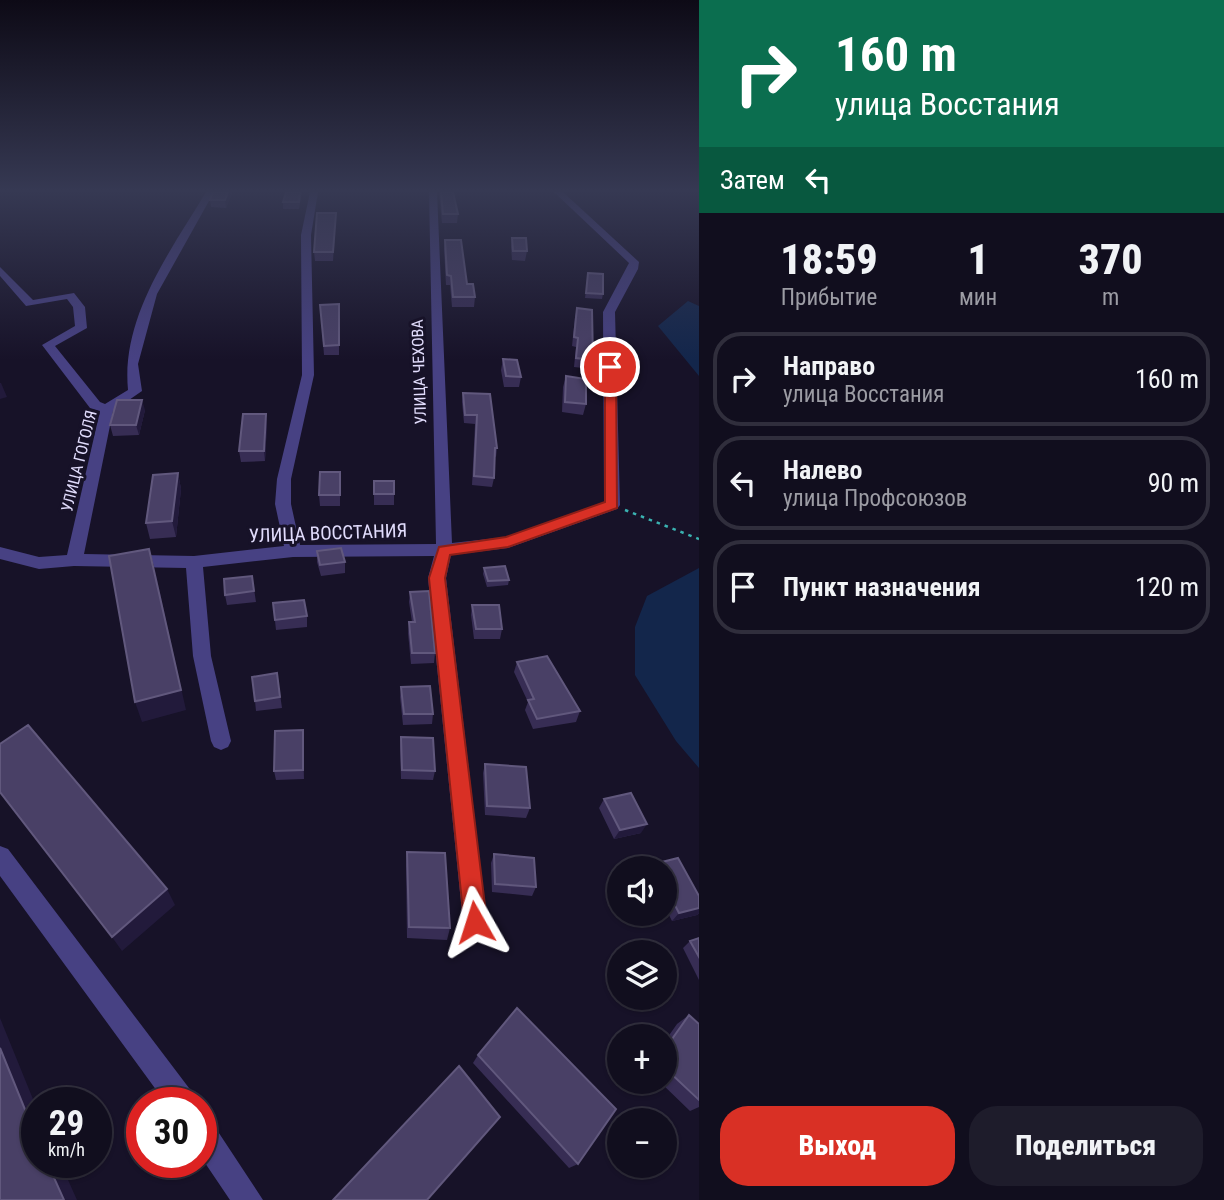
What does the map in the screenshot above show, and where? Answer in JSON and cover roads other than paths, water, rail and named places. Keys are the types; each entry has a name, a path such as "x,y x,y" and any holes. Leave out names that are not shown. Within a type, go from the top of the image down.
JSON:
{"street":[{"name":"УЛИЦА ГОГОЛЯ","path":"74,560 107,409 135,391 132,364 151,294 178,248"},
{"path":"293,551 283,504 284,479 308,375 306,248"},
{"name":"УЛИЦА ЧЕХОВА","path":"435,248 444,550 437,578 475,922"},
{"name":"УЛИЦА ВОССТАНИЯ","path":"0,553 39,564 74,560 194,562 293,551 444,550 508,542 612,505 610,312 633,269 634,262 619,248"},
{"path":"0,270 30,304 70,295 79,307 81,328 48,345 95,405 107,409"},
{"path":"194,562 202,656 221,741"},
{"path":"0,857 171,1087"},
{"path":"217,1154 248,1200"}],"water":[{"path":"688,301 699,306 699,376 658,326"},
{"path":"699,568 699,768 676,741 635,675 635,627 647,596"}]}
